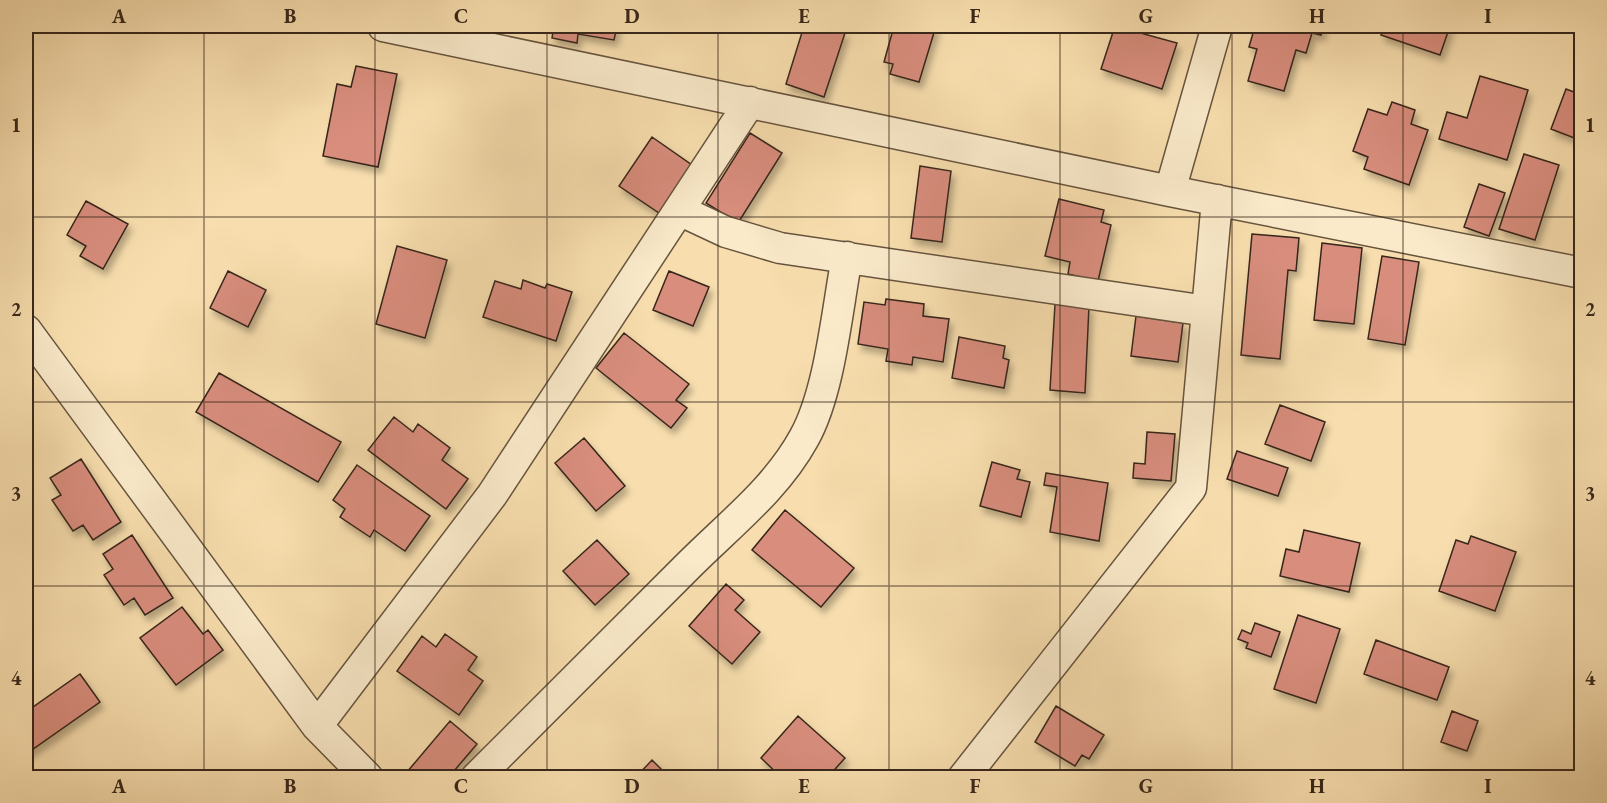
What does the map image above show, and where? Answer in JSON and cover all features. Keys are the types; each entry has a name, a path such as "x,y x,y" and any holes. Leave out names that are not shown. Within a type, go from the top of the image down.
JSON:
{"street":[{"path":"383,26 1218,200 1581,273"},
{"path":"1170,190 1217,26"},
{"path":"317,726 492,495 750,102"},
{"path":"963,777 1191,488 1218,200"},
{"path":"679,210 726,232 780,248 1208,311"},
{"path":"476,777 695,560 756,503 782,471 805,437 820,401 847,257"},
{"path":"26,330 317,726 368,777"}],"building":[{"path":"554,26 617,26 614,40 578,34 577,43 552,38"},
{"path":"804,26 820,26 845,33 824,97 786,84"},
{"path":"894,26 936,26 919,82 890,74 893,64 884,62"},
{"path":"1115,26 1177,43 1162,89 1101,69"},
{"path":"1255,26 1324,26 1321,35 1312,33 1306,53 1296,50 1284,91 1248,81 1257,49 1249,47"},
{"path":"1385,26 1450,26 1440,55 1381,35"},
{"path":"356,66 397,74 378,167 323,156 337,84 351,87"},
{"path":"1480,76 1528,90 1507,160 1439,139 1447,112 1467,118"},
{"path":"1566,89 1582,95 1582,141 1551,129"},
{"path":"1392,102 1415,110 1411,124 1428,130 1409,185 1364,169 1368,157 1353,151 1368,109 1387,115"},
{"path":"750,133 782,153 738,223 706,203"},
{"path":"652,137 692,165 659,213 619,186"},
{"path":"1524,154 1559,165 1535,240 1499,229"},
{"path":"920,166 951,171 942,242 911,238"},
{"path":"1479,184 1505,193 1489,236 1464,227"},
{"path":"1059,199 1104,210 1101,222 1111,225 1098,281 1068,274 1070,262 1045,256"},
{"path":"86,201 128,224 103,269 80,256 86,246 67,235"},
{"path":"1252,234 1299,238 1296,271 1288,270 1280,359 1241,355"},
{"path":"1322,243 1362,248 1354,324 1314,320"},
{"path":"397,246 447,260 425,338 376,324"},
{"path":"1382,256 1419,262 1405,345 1368,339"},
{"path":"228,271 266,290 248,327 210,308"},
{"path":"669,271 709,287 693,326 653,310"},
{"path":"523,280 545,288 547,284 572,292 556,341 483,317 495,281 521,289"},
{"path":"886,299 924,304 923,316 949,319 943,362 913,357 912,365 886,361 888,349 858,344 864,302 885,305"},
{"path":"1055,304 1089,306 1085,393 1050,390"},
{"path":"1136,316 1183,323 1178,362 1131,356"},
{"path":"624,333 689,384 676,400 687,408 671,428 596,368"},
{"path":"959,337 1005,346 1003,358 1009,360 1004,388 952,378"},
{"path":"219,373 341,442 318,482 196,412"},
{"path":"1280,405 1325,422 1311,461 1265,444"},
{"path":"394,417 413,432 418,424 450,448 442,460 468,479 446,509 368,450"},
{"path":"1147,432 1175,434 1171,481 1133,478 1134,463 1145,464"},
{"path":"584,438 625,486 596,511 555,463"},
{"path":"1237,451 1288,468 1278,496 1227,479"},
{"path":"81,459 121,522 93,540 83,525 73,531 52,500 61,495 50,478"},
{"path":"992,462 1020,470 1017,479 1030,482 1021,517 980,506"},
{"path":"357,465 430,516 405,551 374,530 370,537 340,517 345,509 333,500"},
{"path":"1046,473 1108,483 1099,541 1050,532 1057,487 1044,485"},
{"path":"785,510 854,568 821,607 752,550"},
{"path":"1304,530 1360,543 1349,592 1280,576 1286,549 1299,552"},
{"path":"132,535 173,598 145,615 134,598 124,605 104,575 113,569 103,554"},
{"path":"1471,536 1516,552 1495,611 1439,591 1456,540 1468,544"},
{"path":"597,540 629,574 595,605 563,571"},
{"path":"726,584 744,600 735,610 760,632 732,664 689,626"},
{"path":"182,607 203,634 208,630 223,650 176,685 140,638"},
{"path":"1298,615 1340,629 1316,703 1274,689"},
{"path":"1255,623 1280,632 1271,657 1246,648 1248,643 1238,639 1242,630 1251,634"},
{"path":"445,634 477,657 468,670 483,681 459,715 397,671 422,636 436,647"},
{"path":"1376,640 1449,667 1437,700 1364,674"},
{"path":"80,674 100,702 26,754 26,712"},
{"path":"1056,706 1104,735 1089,759 1082,755 1075,766 1035,742"},
{"path":"1452,711 1478,721 1467,751 1441,742"},
{"path":"798,716 845,758 827,778 782,778 761,758"},
{"path":"450,721 477,744 448,778 414,778 407,772"},
{"path":"652,760 670,778 635,778"}]}
